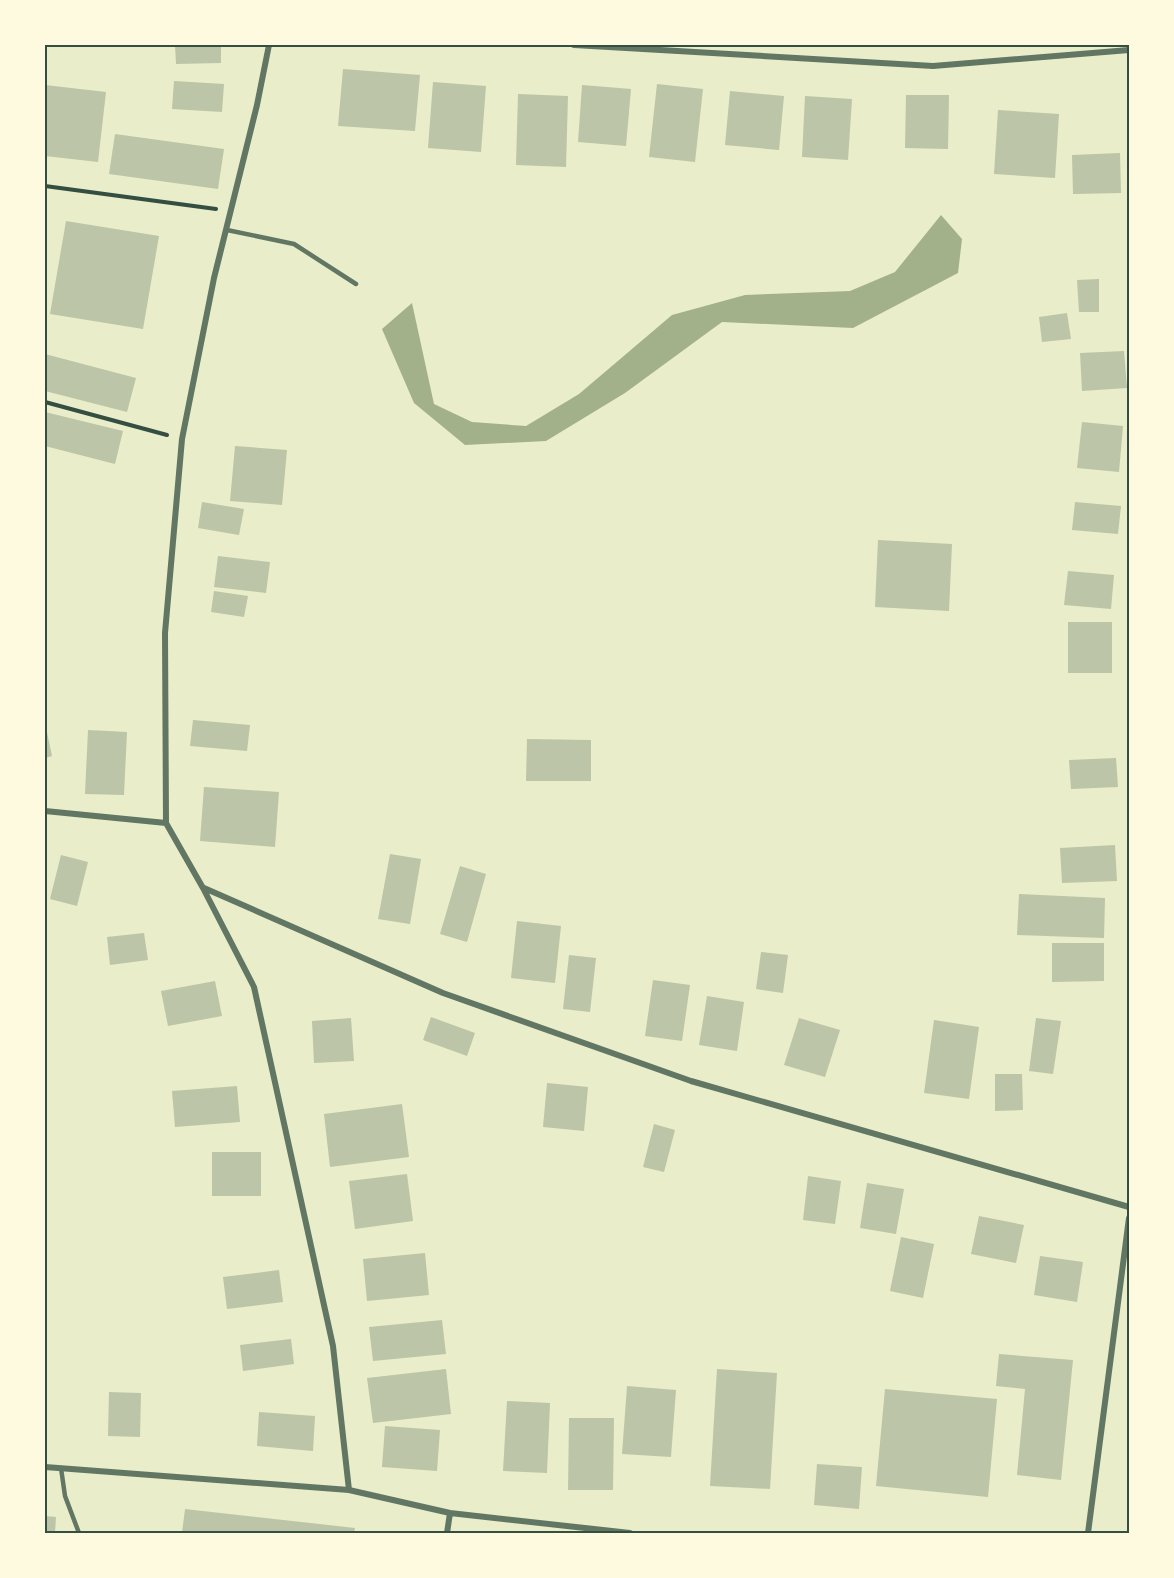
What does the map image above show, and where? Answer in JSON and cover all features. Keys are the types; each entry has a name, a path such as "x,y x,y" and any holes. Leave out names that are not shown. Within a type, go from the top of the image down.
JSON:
{"street":[{"path":"269,45 182,439 165,633 166,823 204,888 254,987 333,1346 349,1490"},
{"path":"574,45 933,66 1129,50"},
{"path":"45,811 166,823"},
{"path":"204,888 443,993 691,1081 1129,1208"},
{"path":"1088,1533 1129,1218"},
{"path":"45,1467 349,1490 450,1513 630,1533"},
{"path":"447,1533 450,1513"}],"lane":[{"path":"227,230 294,244 356,284"},
{"path":"62,1468 65,1496 79,1533"}],"path":[{"path":"45,186 231,211"},
{"path":"45,402 182,439"}],"shaded area":[{"path":"941,215 962,239 958,273 853,328 722,322 625,393 546,441 465,445 414,403 382,329 412,303 434,404 472,422 526,426 579,394 672,315 745,295 850,291 895,272"}],"building":[{"path":"175,45 221,45 221,63 176,64"},
{"path":"343,69 420,75 415,131 338,126"},
{"path":"174,81 224,84 222,112 172,109"},
{"path":"433,82 486,86 481,152 428,148"},
{"path":"657,84 703,89 695,162 649,157"},
{"path":"45,85 106,92 98,162 45,156"},
{"path":"582,85 631,89 626,146 578,142"},
{"path":"730,91 784,96 779,150 725,145"},
{"path":"518,94 568,96 566,167 516,165"},
{"path":"906,95 949,95 948,149 905,148"},
{"path":"805,96 852,99 848,160 802,157"},
{"path":"998,110 1059,114 1055,178 994,174"},
{"path":"115,134 224,149 218,189 109,174"},
{"path":"1120,153 1121,193 1073,194 1072,155"},
{"path":"66,221 159,236 143,329 50,314"},
{"path":"1099,279 1099,312 1079,312 1077,280"},
{"path":"1067,313 1071,339 1042,342 1039,317"},
{"path":"1124,351 1127,388 1082,391 1080,353"},
{"path":"45,354 136,378 127,412 45,391"},
{"path":"45,412 123,431 115,464 45,446"},
{"path":"1082,422 1123,426 1119,472 1077,468"},
{"path":"235,446 287,450 282,505 230,501"},
{"path":"202,502 244,509 239,535 198,528"},
{"path":"1075,502 1121,506 1118,534 1072,530"},
{"path":"878,540 952,544 949,611 875,607"},
{"path":"218,556 270,562 266,593 214,587"},
{"path":"1068,571 1114,575 1111,609 1064,605"},
{"path":"214,591 248,596 244,617 211,612"},
{"path":"1068,622 1112,622 1112,673 1068,673"},
{"path":"193,720 250,725 247,751 190,746"},
{"path":"45,723 52,756 45,758"},
{"path":"88,730 127,732 124,795 85,794"},
{"path":"527,739 591,740 591,781 526,781"},
{"path":"1116,758 1118,787 1071,789 1069,760"},
{"path":"204,787 279,792 275,847 200,841"},
{"path":"1115,845 1117,881 1062,883 1060,848"},
{"path":"390,854 421,859 410,924 378,919"},
{"path":"61,855 88,862 77,906 50,899"},
{"path":"460,866 486,874 467,942 440,934"},
{"path":"1019,894 1105,898 1104,938 1017,935"},
{"path":"517,921 561,926 555,983 511,978"},
{"path":"144,933 148,960 110,965 107,937"},
{"path":"1052,943 1104,943 1104,981 1052,982"},
{"path":"761,952 788,955 783,993 756,989"},
{"path":"569,955 596,958 590,1012 563,1009"},
{"path":"653,980 690,985 682,1041 645,1036"},
{"path":"215,981 222,1016 168,1026 161,991"},
{"path":"707,996 744,1002 737,1051 699,1045"},
{"path":"431,1017 475,1033 467,1056 423,1040"},
{"path":"351,1018 354,1061 314,1063 312,1021"},
{"path":"799,1018 840,1030 825,1077 784,1065"},
{"path":"1036,1018 1061,1021 1053,1074 1029,1071"},
{"path":"934,1020 979,1027 969,1099 924,1093"},
{"path":"995,1074 1022,1074 1023,1110 995,1111"},
{"path":"547,1083 588,1087 584,1131 543,1127"},
{"path":"237,1086 240,1122 175,1127 172,1091"},
{"path":"402,1104 409,1157 330,1167 324,1114"},
{"path":"654,1124 675,1130 664,1172 643,1167"},
{"path":"212,1152 261,1152 261,1196 212,1196"},
{"path":"407,1174 413,1221 355,1229 349,1181"},
{"path":"808,1176 841,1181 835,1224 803,1220"},
{"path":"867,1183 904,1189 896,1234 860,1228"},
{"path":"979,1216 1024,1225 1016,1263 971,1254"},
{"path":"901,1237 934,1244 923,1298 890,1291"},
{"path":"425,1253 429,1295 367,1301 363,1259"},
{"path":"1040,1256 1083,1262 1077,1302 1034,1295"},
{"path":"279,1270 283,1302 227,1309 223,1277"},
{"path":"442,1320 446,1354 373,1361 369,1327"},
{"path":"291,1339 294,1364 243,1371 240,1345"},
{"path":"999,1354 1073,1360 1061,1480 1017,1475 1025,1389 996,1386"},
{"path":"446,1369 451,1414 373,1423 367,1378"},
{"path":"717,1369 777,1373 770,1489 710,1486"},
{"path":"627,1386 676,1390 671,1457 622,1454"},
{"path":"885,1389 997,1399 988,1497 876,1486"},
{"path":"109,1392 141,1393 140,1437 108,1436"},
{"path":"507,1401 550,1403 547,1473 503,1471"},
{"path":"259,1412 315,1416 313,1451 257,1446"},
{"path":"569,1418 614,1418 613,1490 568,1490"},
{"path":"385,1426 440,1430 437,1471 382,1467"},
{"path":"817,1464 862,1467 859,1509 814,1505"},
{"path":"185,1509 355,1528 354,1533 182,1533"},
{"path":"45,1516 56,1517 55,1533 45,1533"}]}
